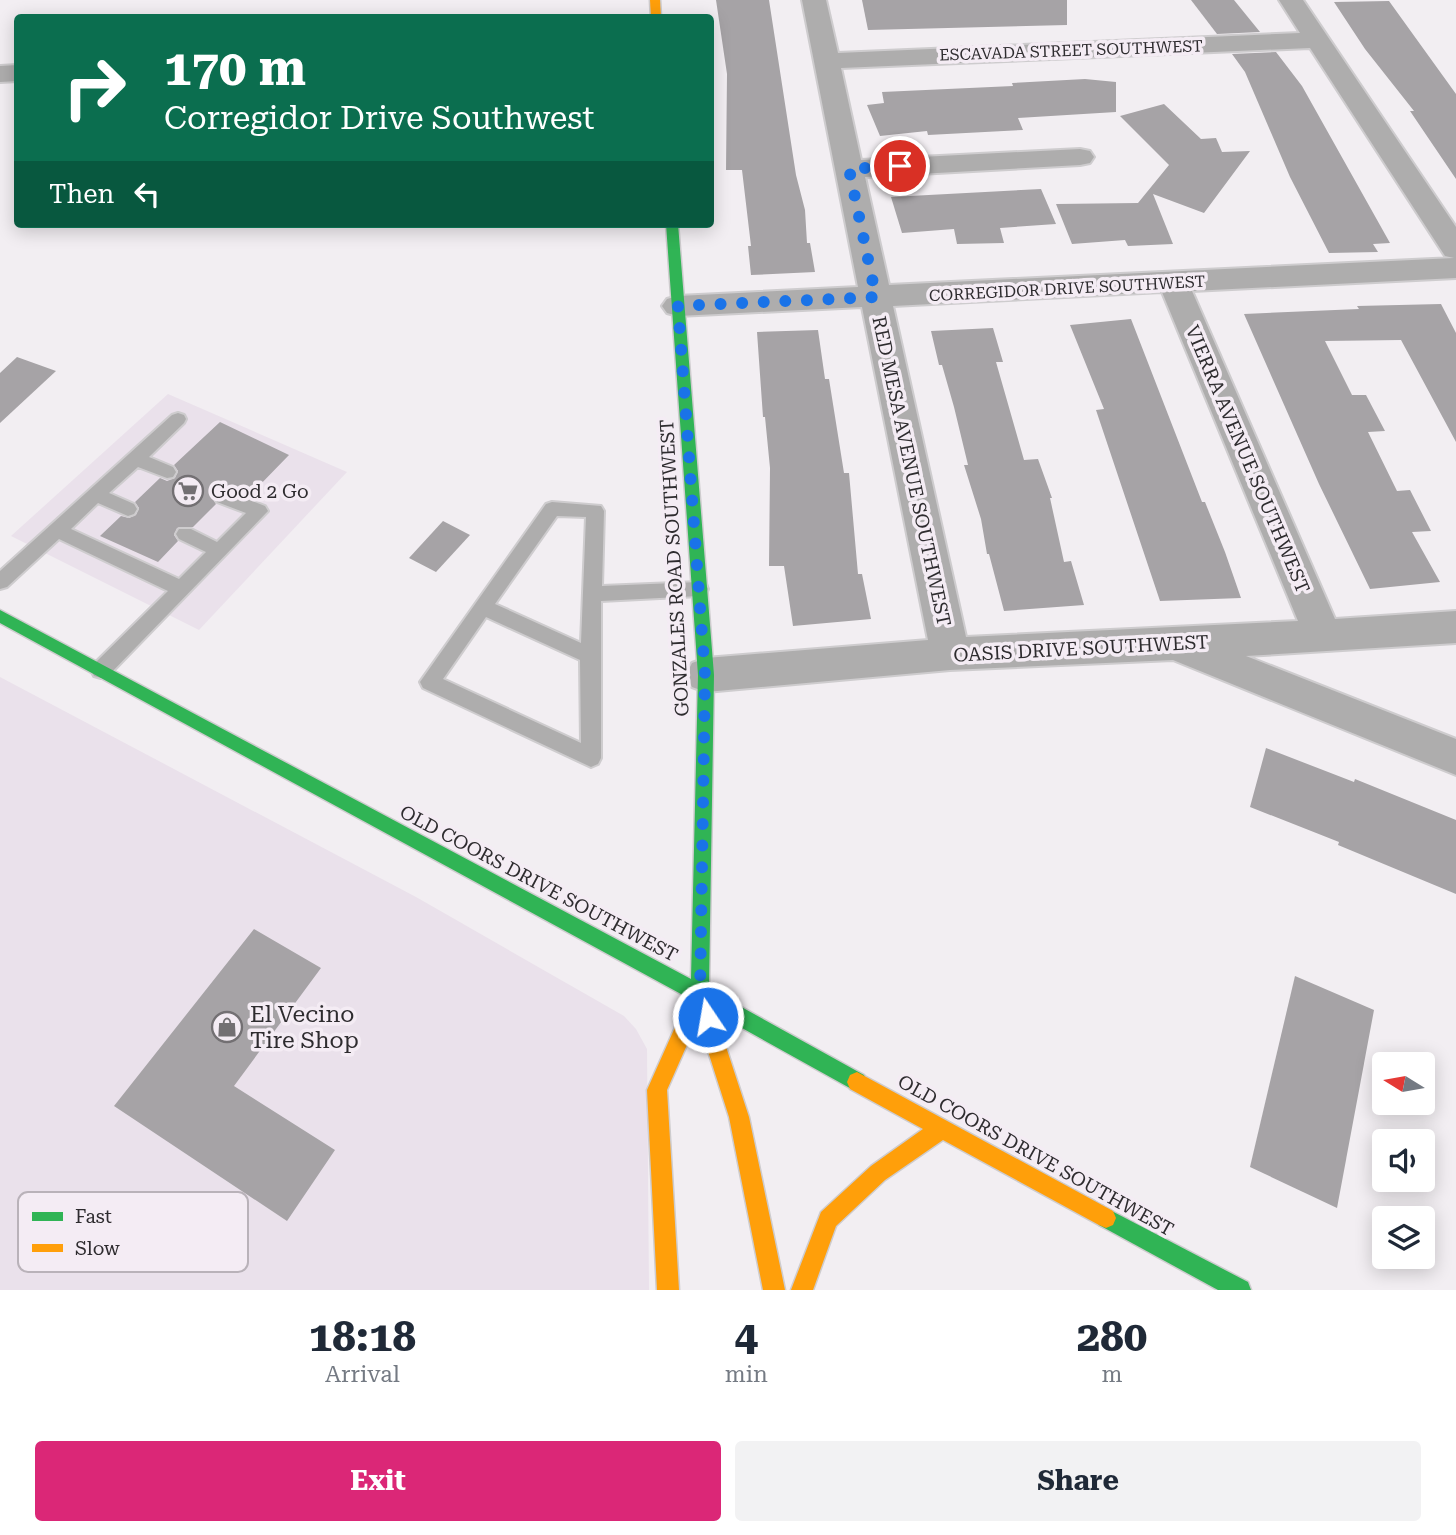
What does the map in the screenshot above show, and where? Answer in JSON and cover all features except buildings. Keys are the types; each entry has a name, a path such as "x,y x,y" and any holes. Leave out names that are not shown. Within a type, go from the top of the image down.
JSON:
{"street":[{"name":"RED MESA AVENUE SOUTHWEST","path":"814,0 950,654"},
{"path":"1291,0 1456,249"},
{"name":"ESCAVADA STREET SOUTHWEST","path":"826,61 1316,40"},
{"path":"849,169 1080,157"},
{"name":"GONZALES ROAD SOUTHWEST","path":"672,228 705,675 700,994 739,1117 774,1290"},
{"name":"CORREGIDOR DRIVE SOUTHWEST","path":"678,306 1173,284 1456,268"},
{"name":"VIERRA AVENUE SOUTHWEST","path":"1173,284 1322,635"},
{"name":"OLD COORS DRIVE SOUTHWEST","path":"0,616 700,994 941,1129 1240,1290"},
{"name":"OASIS DRIVE SOUTHWEST","path":"705,675 950,654 1456,627"},
{"path":"1176,644 1456,757"},
{"name":"GONZALES ROAD SOUTHWEST","path":"668,1290 657,1090 700,994"},
{"path":"802,1290 828,1219 878,1173 941,1129"}],"lane":[{"path":"0,582 178,419"},
{"path":"136,459 167,472"},
{"path":"96,495 128,509"},
{"path":"101,670 259,511 223,497"},
{"path":"552,509 595,511 593,594 590,656 591,758 430,682 552,509"},
{"path":"57,530 182,589"},
{"path":"185,534 220,551"},
{"path":"593,594 699,589"},
{"path":"483,607 590,656"}],"shaded area":[{"path":"168,394 347,472 199,630 11,536"},
{"path":"0,677 416,897 624,1016 636,1029 647,1049 649,1290 0,1290"}],"traffic: fast":[{"path":"672,228 706,675 700,994 707,1017"},
{"path":"0,616 700,994 857,1082"},
{"path":"1106,1218 1240,1290"}],"traffic: slow":[{"path":"655,0 656,14"},
{"path":"668,1290 657,1090 700,994"},
{"path":"707,1017 739,1117 774,1290"},
{"path":"857,1082 1106,1218"},
{"path":"802,1290 828,1219 878,1173 941,1129"}],"place":[{"name":"Good 2 Go","path":"188,491"},
{"name":"El Vecino Tire Shop","path":"227,1027"}],"route":[{"path":"708,1017 700,994 705,675 678,306 876,297 849,169 900,166"}]}
